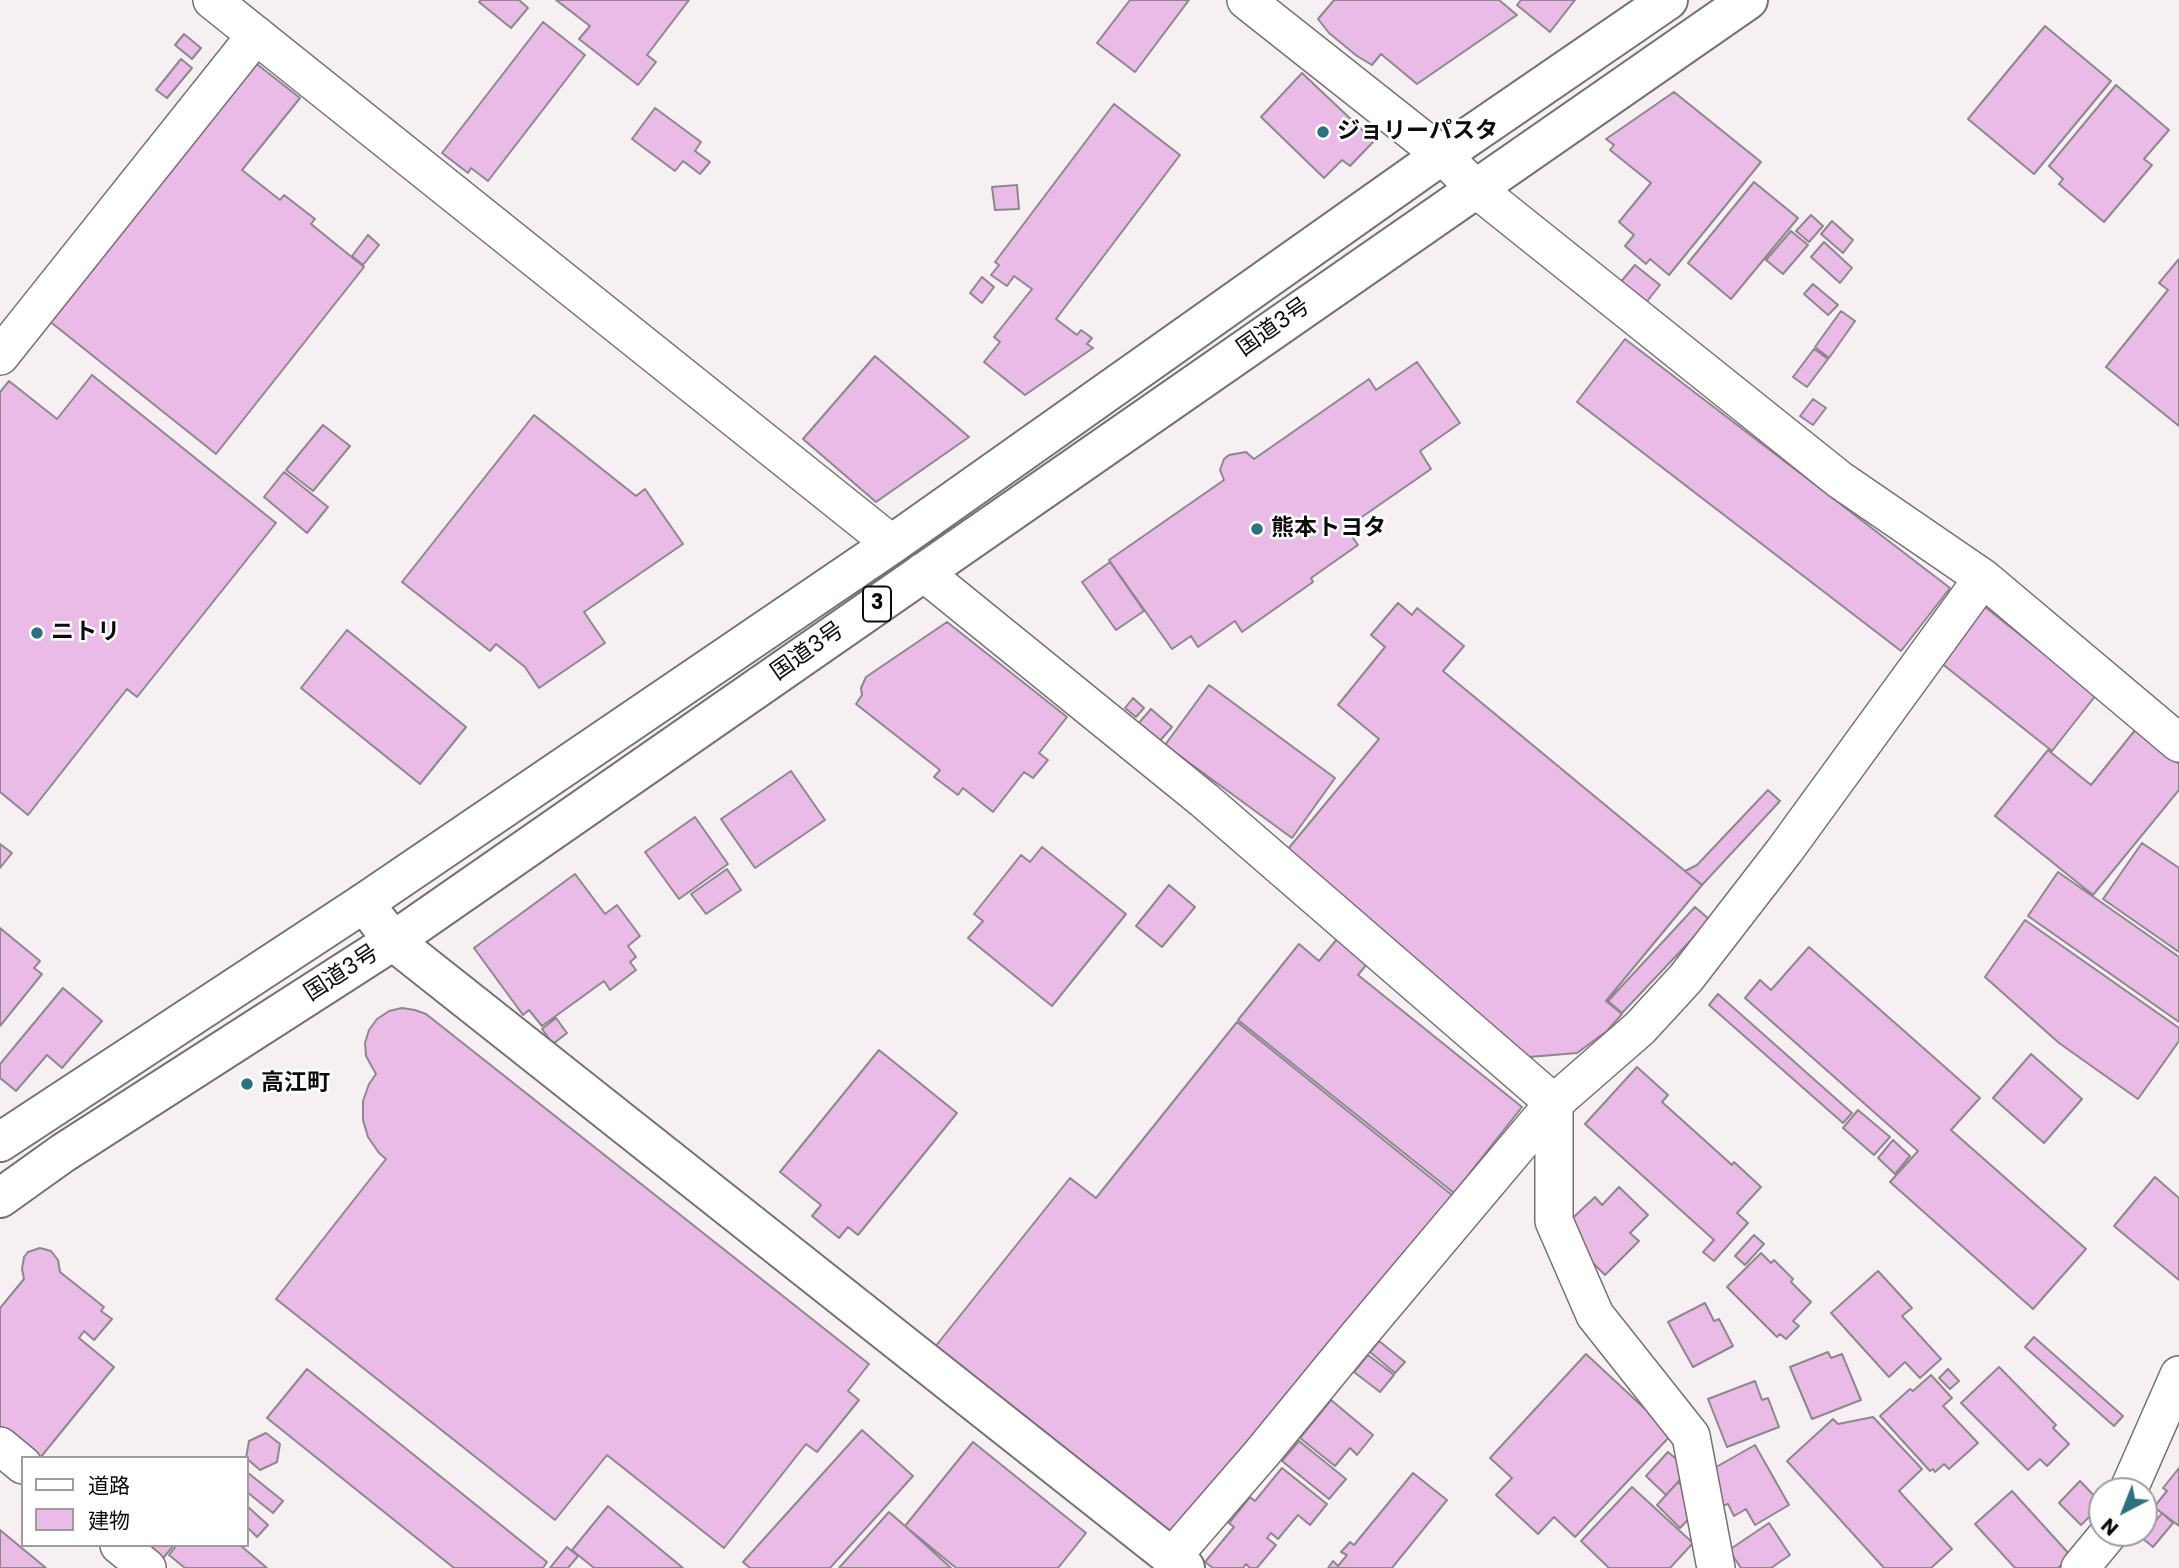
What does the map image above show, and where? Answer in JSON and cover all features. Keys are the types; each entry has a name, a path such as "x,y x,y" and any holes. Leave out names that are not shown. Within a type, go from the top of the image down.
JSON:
{"main road":[{"name":"国道3号","path":"4,1133 364,903 892,544 1442,155 1668,0"},
{"name":"国道3号","path":"0,1198 63,1153 393,942 1748,0"},
{"path":"364,903 393,942 1179,1563"}],"street":[{"path":"212,0 892,544"},
{"path":"1246,0 1442,155 1475,188 1840,480 1983,578 2179,743"},
{"path":"0,356 256,35"},
{"path":"923,572 1204,800 1554,1103 1554,1221 1595,1315 1691,1436 1716,1568"},
{"path":"1179,1563 1262,1453 1554,1103 1640,1028 1686,978 1785,850 1983,578"},
{"path":"2134,1477 2179,1375"},
{"path":"0,1446 21,1463"},
{"path":"121,1547 146,1568"},
{"path":"2080,1568 2097,1547"}],"building":[{"path":"519,0 528,8 511,28 479,2"},
{"path":"556,0 689,0 647,55 656,62 638,85 579,39 590,26"},
{"path":"1130,0 1189,0 1135,72 1097,43"},
{"path":"1334,0 1499,0 1517,15 1417,84 1381,54 1372,65 1329,33 1318,19"},
{"path":"1521,0 1575,0 1550,32 1517,5"},
{"path":"543,22 585,55 488,181 471,168 468,173 442,153"},
{"path":"2045,26 2111,81 2034,174 1968,119"},
{"path":"184,34 201,48 192,59 175,45"},
{"path":"181,59 192,68 167,98 156,90"},
{"path":"253,61 300,98 242,170 280,200 284,195 315,219 311,224 364,267 216,454 48,320"},
{"path":"1302,73 1374,141 1350,166 1342,160 1324,178 1261,117"},
{"path":"2116,85 2169,130 2144,159 2152,165 2104,222 2059,184 2063,179 2049,166"},
{"path":"1674,92 1761,162 1669,275 1650,259 1646,264 1625,246 1634,235 1619,222 1651,183 1610,150 1614,145 1606,139"},
{"path":"1114,104 1180,155 1056,319 1077,335 1081,330 1092,338 1087,344 1093,348 1025,395 984,362 1000,342 994,337 1032,289 1014,276 1007,286 991,275 999,265 995,262"},
{"path":"655,108 701,142 695,151 710,162 700,174 683,161 675,171 632,139"},
{"path":"1754,182 1798,218 1731,299 1688,263"},
{"path":"1017,185 1019,209 995,210 992,187"},
{"path":"1811,215 1823,226 1809,242 1796,231"},
{"path":"1832,221 1853,240 1843,253 1821,234"},
{"path":"1791,231 1808,245 1783,274 1766,260"},
{"path":"368,235 379,245 363,265 352,256"},
{"path":"1824,242 1852,268 1840,283 1811,257"},
{"path":"2179,259 2179,426 2106,367 2168,290 2159,283"},
{"path":"1635,265 1660,285 1644,305 1619,284"},
{"path":"982,277 994,287 982,303 970,293"},
{"path":"1813,284 1838,305 1828,315 1804,294"},
{"path":"1841,311 1855,321 1829,358 1815,347"},
{"path":"1625,339 1950,588 1901,651 1577,402"},
{"path":"1814,349 1828,359 1807,387 1793,377"},
{"path":"875,356 969,437 876,502 803,439"},
{"path":"1417,362 1460,423 1420,451 1431,469 1346,528 1358,545 1311,578 1313,582 1242,632 1235,621 1198,647 1191,636 1172,649 1109,560 1224,480 1220,470 1224,459 1229,455 1246,452 1254,459 1369,379 1376,390"},
{"path":"92,375 276,523 137,697 127,689 28,815 0,792 0,392 9,381 57,419"},
{"path":"1813,399 1826,408 1813,425 1800,416"},
{"path":"534,415 636,496 645,489 683,544 584,612 605,643 539,688 525,667 496,644 490,651 402,582"},
{"path":"323,425 350,446 313,491 286,470"},
{"path":"284,472 328,507 307,533 264,497"},
{"path":"1110,562 1144,611 1116,630 1082,582"},
{"path":"1398,603 1412,615 1417,608 1464,646 1443,671 1702,885 1606,1001 1622,1014 1607,1031 1577,1053 1529,1057 1283,855 1379,739 1338,705 1385,647 1371,635"},
{"path":"1980,603 2096,695 2052,751 1936,659"},
{"path":"947,622 1067,717 1039,753 1048,760 1033,778 1024,772 993,812 963,788 958,795 934,777 940,770 856,704 862,695 861,688 866,677"},
{"path":"347,630 466,727 420,784 301,688"},
{"path":"1209,685 1335,778 1292,838 1165,745"},
{"path":"1133,698 1144,708 1136,717 1125,708"},
{"path":"1151,709 1172,727 1158,743 1137,725"},
{"path":"2136,729 2179,764 2179,790 2093,895 1995,816 2048,750 2091,785"},
{"path":"791,771 825,820 755,868 721,819"},
{"path":"1768,790 1780,801 1702,885 1685,871 1697,865"},
{"path":"695,817 728,864 679,899 645,852"},
{"path":"2142,843 2179,868 2179,952 2103,899"},
{"path":"0,844 12,853 0,868"},
{"path":"1042,847 1126,914 1052,1006 968,938 983,921 974,914 1021,855 1030,862"},
{"path":"727,869 741,890 706,914 691,894"},
{"path":"2058,872 2179,957 2179,1022 2028,916"},
{"path":"575,874 605,914 617,905 640,936 628,946 636,957 630,962 636,970 610,990 604,981 542,1026 529,1010 523,1015 474,948"},
{"path":"1169,885 1195,907 1162,947 1136,926"},
{"path":"1695,907 1710,920 1622,1013 1608,1001"},
{"path":"2025,920 2179,1028 2179,1041 2138,1099 2059,1043 1985,977"},
{"path":"0,928 40,961 34,968 42,974 0,1026"},
{"path":"1337,939 1367,964 1358,975 1522,1107 1454,1193 1238,1020 1299,944 1319,961"},
{"path":"1809,947 1980,1098 1951,1130 2086,1249 2033,1309 1890,1182 1918,1151 1745,998 1760,980 1771,990"},
{"path":"63,988 102,1021 62,1068 47,1055 16,1091 0,1078 0,1064"},
{"path":"1718,994 1852,1113 1843,1123 1709,1005"},
{"path":"402,1008 426,1014 869,1364 848,1391 859,1400 817,1452 806,1444 724,1548 607,1455 555,1520 276,1299 386,1159 368,1137 363,1120 363,1101 376,1074 366,1056 365,1043 369,1030 377,1019 389,1011"},
{"path":"556,1018 567,1033 553,1044 542,1029"},
{"path":"1237,1022 1452,1195 1176,1540 935,1347 1070,1178 1096,1198"},
{"path":"879,1050 957,1113 858,1235 848,1227 839,1238 812,1216 821,1205 780,1172"},
{"path":"2031,1054 2082,1099 2044,1143 1993,1098"},
{"path":"1637,1067 1668,1095 1662,1102 1732,1165 1734,1162 1761,1187 1737,1213 1748,1223 1714,1261 1703,1252 1714,1240 1585,1124"},
{"path":"1858,1110 1890,1137 1874,1155 1843,1128"},
{"path":"1893,1140 1910,1156 1895,1174 1878,1158"},
{"path":"2155,1177 2179,1198 2179,1280 2114,1226"},
{"path":"1619,1187 1648,1215 1630,1233 1639,1241 1605,1275 1560,1230 1595,1197 1602,1205"},
{"path":"1754,1235 1764,1244 1745,1265 1735,1256"},
{"path":"40,1248 51,1251 58,1260 60,1272 104,1307 101,1311 112,1319 94,1340 84,1331 79,1338 114,1367 42,1456 37,1456 0,1432 0,1308 24,1279 22,1269 24,1257 28,1252"},
{"path":"1761,1253 1771,1263 1774,1260 1811,1302 1793,1321 1799,1326 1786,1339 1780,1334 1777,1337 1727,1287"},
{"path":"1878,1271 1912,1308 1902,1316 1941,1359 1920,1378 1905,1362 1889,1377 1831,1313"},
{"path":"1705,1303 1714,1321 1719,1319 1733,1346 1693,1367 1668,1322"},
{"path":"2034,1337 2123,1416 2114,1426 2025,1347"},
{"path":"1379,1341 1405,1362 1395,1373 1370,1352"},
{"path":"1828,1352 1831,1358 1842,1354 1861,1400 1812,1419 1790,1367"},
{"path":"1586,1354 1672,1434 1575,1537 1554,1517 1538,1534 1496,1495 1512,1478 1490,1458"},
{"path":"1368,1355 1394,1375 1380,1392 1354,1372"},
{"path":"1999,1367 2056,1425 2053,1428 2069,1444 2047,1466 2040,1459 2028,1470 1961,1403"},
{"path":"307,1369 547,1562 543,1568 454,1568 267,1418"},
{"path":"1948,1369 1959,1381 1950,1389 1939,1378"},
{"path":"1931,1375 1952,1398 1943,1406 1978,1443 1949,1469 1944,1464 1935,1472 1933,1469 1930,1471 1880,1416 1910,1389 1913,1391"},
{"path":"1755,1381 1762,1400 1768,1398 1779,1427 1727,1447 1708,1399"},
{"path":"1331,1400 1373,1435 1357,1455 1350,1448 1335,1466 1300,1438"},
{"path":"1873,1417 1922,1469 1899,1491 1952,1549 1931,1568 1884,1568 1787,1461 1833,1419 1838,1424"},
{"path":"862,1430 913,1476 830,1568 750,1568 743,1562"},
{"path":"266,1433 280,1444 277,1462 260,1470 246,1456 249,1441"},
{"path":"1299,1441 1346,1479 1329,1499 1282,1461"},
{"path":"973,1442 1086,1533 1058,1568 956,1568 905,1526"},
{"path":"1755,1445 1789,1505 1755,1525 1746,1509 1734,1516 1728,1504 1718,1507 1709,1471"},
{"path":"1668,1452 1689,1470 1666,1495 1646,1476"},
{"path":"1282,1468 1327,1504 1310,1525 1298,1515 1278,1539 1271,1533 1267,1538 1276,1545 1257,1568 1250,1568 1246,1564 1243,1568 1213,1568 1205,1562 1234,1527 1229,1523 1250,1497 1255,1501"},
{"path":"2179,1468 2179,1526 2158,1510 2158,1502 2167,1491 2163,1488"},
{"path":"248,1473 283,1501 273,1513 248,1493"},
{"path":"1413,1473 1447,1500 1392,1568 1328,1568 1333,1561 1338,1566 1347,1555 1341,1552 1350,1542 1354,1545"},
{"path":"2080,1481 2088,1489 2088,1518 2081,1525 2059,1503"},
{"path":"1678,1482 1698,1501 1699,1508 1680,1528 1657,1505"},
{"path":"1632,1487 1693,1543 1670,1568 1609,1568 1581,1541"},
{"path":"2012,1491 2071,1556 2058,1568 2015,1568 1975,1524"},
{"path":"608,1506 683,1568 594,1568 572,1550"},
{"path":"248,1507 268,1525 257,1537 248,1528"},
{"path":"889,1512 905,1526 951,1568 839,1568"},
{"path":"2162,1513 2173,1523 2158,1541 2158,1518"},
{"path":"1769,1523 1790,1555 1771,1568 1741,1568 1729,1550"},
{"path":"0,1530 46,1568 0,1568"},
{"path":"152,1547 172,1547 155,1568 143,1559"},
{"path":"175,1547 242,1547 267,1568 185,1568 169,1555"},
{"path":"567,1547 578,1556 568,1568 550,1568"}],"place":[{"name":"ジョリーパスタ","path":"1323,132"},
{"name":"熊本トヨタ","path":"1257,529"},
{"name":"ニトリ","path":"37,633"},
{"name":"高江町","path":"247,1084"}]}
